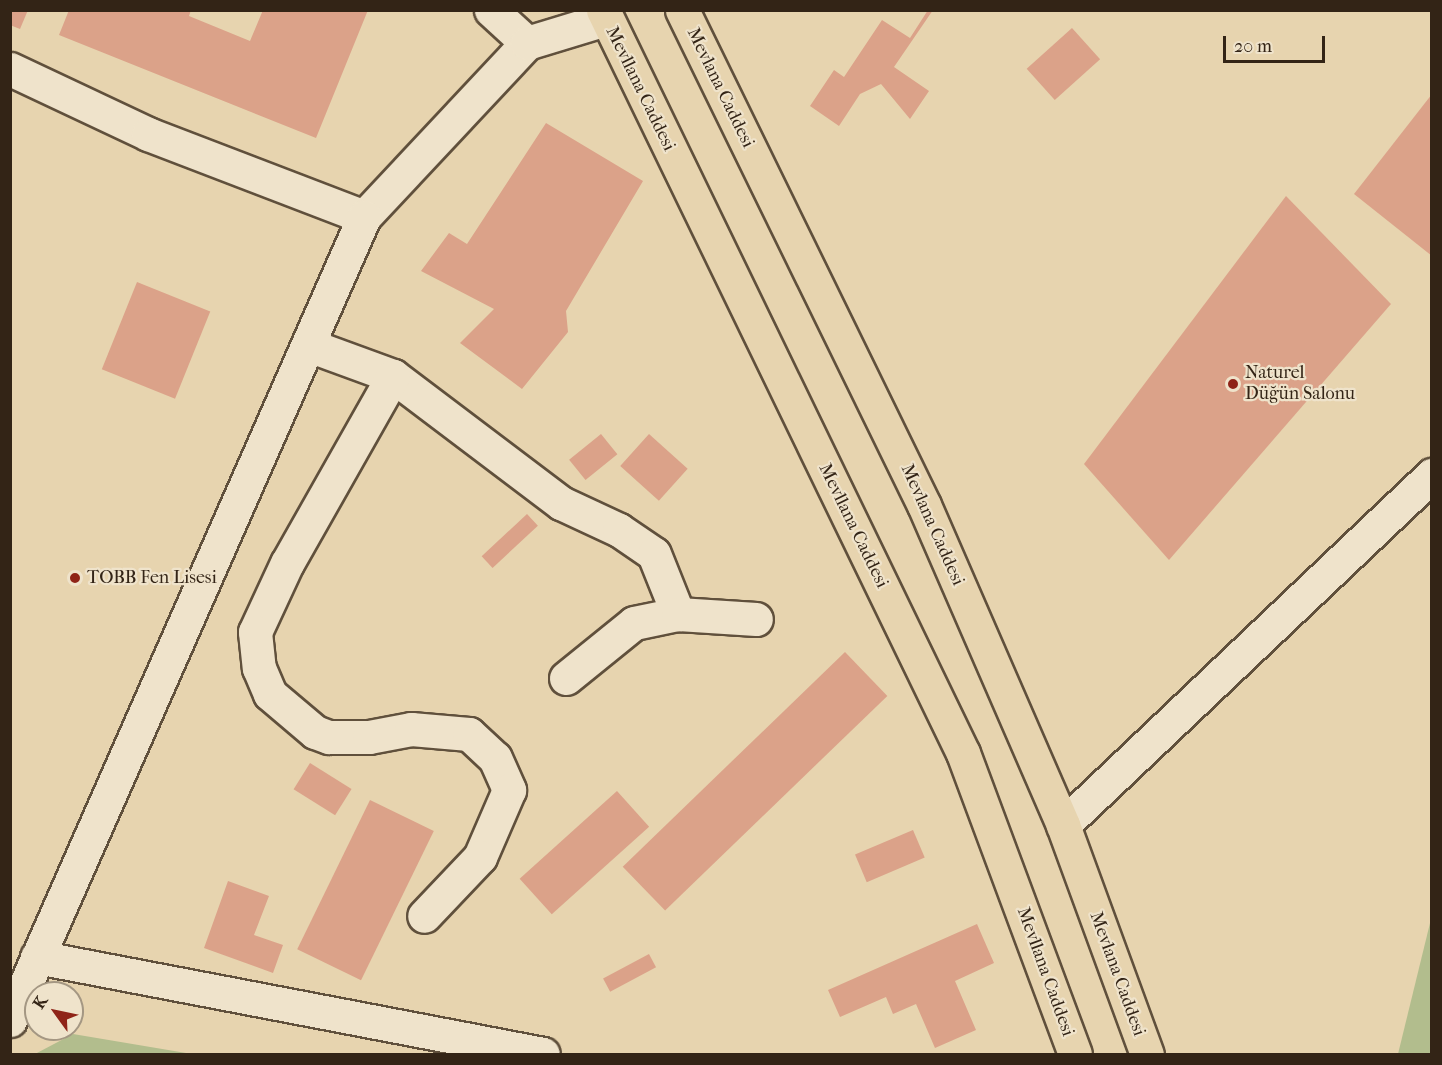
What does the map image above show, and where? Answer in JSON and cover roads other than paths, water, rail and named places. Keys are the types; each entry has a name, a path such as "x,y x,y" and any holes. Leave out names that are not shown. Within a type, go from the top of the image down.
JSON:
{"main road":[{"name":"Mevlana Caddesi","path":"682,10 924,505 1064,825 1147,1054"},
{"name":"Mevllana Caddesi","path":"604,15 963,753 1075,1054"}],"street":[{"path":"491,10 527,43"},
{"path":"10,1020 364,217 527,43 604,15"},
{"path":"10,69 148,134 364,217"},
{"path":"308,345 393,376 561,503 619,530 654,554 678,614"},
{"path":"393,376 286,563 255,632 259,668 270,694 315,732 328,737 369,738 411,729 469,734 495,758 509,790 480,857 424,916"},
{"path":"1064,825 1431,475"},
{"path":"567,678 634,623 678,614 756,620"},
{"path":"38,957 543,1054"}],"place":[{"name":"Naturel Düğün Salonu","path":"1233,384"},
{"name":"TOBB Fen Lisesi","path":"75,578"}]}
